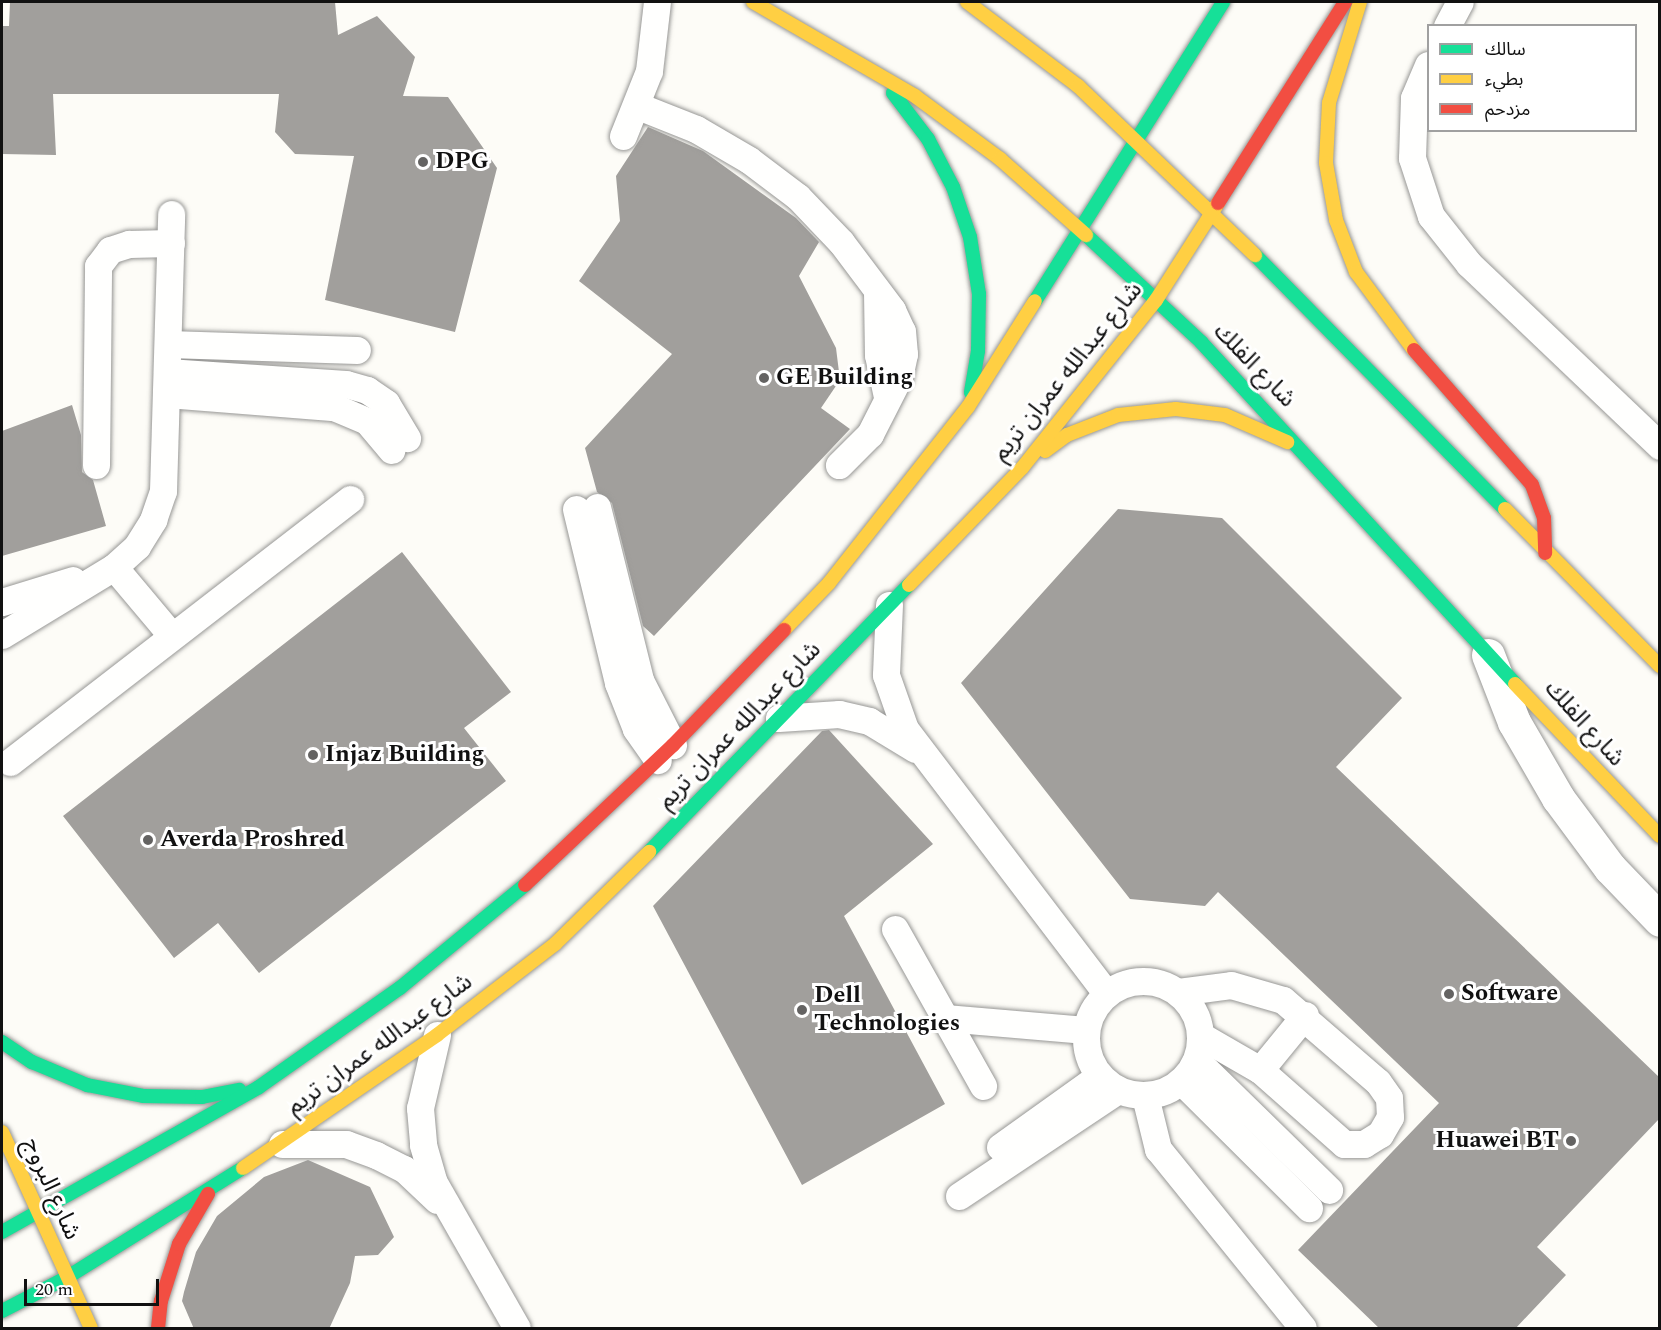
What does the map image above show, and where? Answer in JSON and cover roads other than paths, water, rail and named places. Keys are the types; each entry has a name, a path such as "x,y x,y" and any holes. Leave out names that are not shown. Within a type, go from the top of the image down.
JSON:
{"main road":[{"name":"شارع الفلك","path":"753,2 858,59 971,136 1079,228 1156,300 1318,465 1484,645 1575,750 1659,836"},
{"path":"967,2 1077,86 1213,212 1545,553 1659,666"},
{"name":"شارع عبدالله عمران تريم","path":"2,1232 259,1087 418,974 533,878 666,752 829,583 968,407 1223,2"},
{"name":"شارع عبدالله عمران تريم","path":"8,1312 209,1191 282,1144 437,1035 555,944 608,895 1022,468 1156,300 1345,2"},
{"path":"1360,2 1329,104 1326,163 1335,220 1356,272 1387,319 1532,485 1544,518 1545,553"},
{"path":"858,59 896,96 928,139 953,187 970,237 979,305 978,351 968,407"},
{"path":"1022,468 1067,435 1118,415 1176,409 1225,415 1275,434 1318,465"},
{"path":"2,1042 32,1062 87,1085 143,1096 202,1097 259,1087"},
{"name":"شارع البروج","path":"2,1132 37,1214 91,1329"},
{"path":"158,1329 161,1301 179,1244 209,1191"},
{"path":"2,1294 8,1312"}],"street":[{"path":"1484,645 1514,722 1558,798 1610,868 1659,920"}],"lane":[{"path":"623,136 638,106 656,34 657,2"},
{"path":"1448,24 1460,2"},
{"path":"1427,67 1414,98 1412,158 1431,216 1469,264 1659,446"},
{"path":"638,106 696,129 749,160 798,197 841,242 877,292 878,356 887,397 870,434 839,465"},
{"path":"2,635 114,567 137,546 163,491 171,214"},
{"path":"96,465 98,266 110,250 129,244 171,243"},
{"path":"168,344 357,350"},
{"path":"167,383 334,407 367,421 399,444"},
{"path":"10,762 350,499"},
{"path":"587,508 623,699 636,729 666,752"},
{"path":"2,602 114,567"},
{"path":"114,567 172,636"},
{"path":"889,605 886,675 893,703 920,754 1106,993"},
{"path":"779,718 839,714 869,721 920,754"},
{"path":"895,929 983,1086"},
{"path":"1193,1059 1165,1092 1144,1096 1109,1083 1086,1039 1092,1010 1106,993 1129,982 1155,982 1178,993 1194,1011 1193,1059 1309,1208"},
{"path":"1178,993 1204,986 1249,988 1283,1000 1305,1015 1378,1082 1389,1098 1390,1117 1380,1134 1364,1144 1344,1144 1260,1070 1193,1059"},
{"path":"1260,1070 1305,1015"},
{"path":"950,1026 1086,1039"},
{"path":"437,1035 425,1071 421,1117 433,1181 449,1215 517,1329"},
{"path":"1193,1059 1329,1190"},
{"path":"954,1189 1109,1083"},
{"path":"1144,1096 1158,1149 1303,1329"},
{"path":"282,1144 346,1144 376,1155 429,1190 449,1215"}],"place":[{"name":"DPG","path":"423,162"},
{"name":"GE Building","path":"764,378"},
{"name":"Injaz Building","path":"313,755"},
{"name":"Averda Proshred","path":"148,840"},
{"name":"Software","path":"1449,994"},
{"name":"Dell Technologies","path":"802,1010"},
{"name":"Huawei BT","path":"1571,1141"}]}
